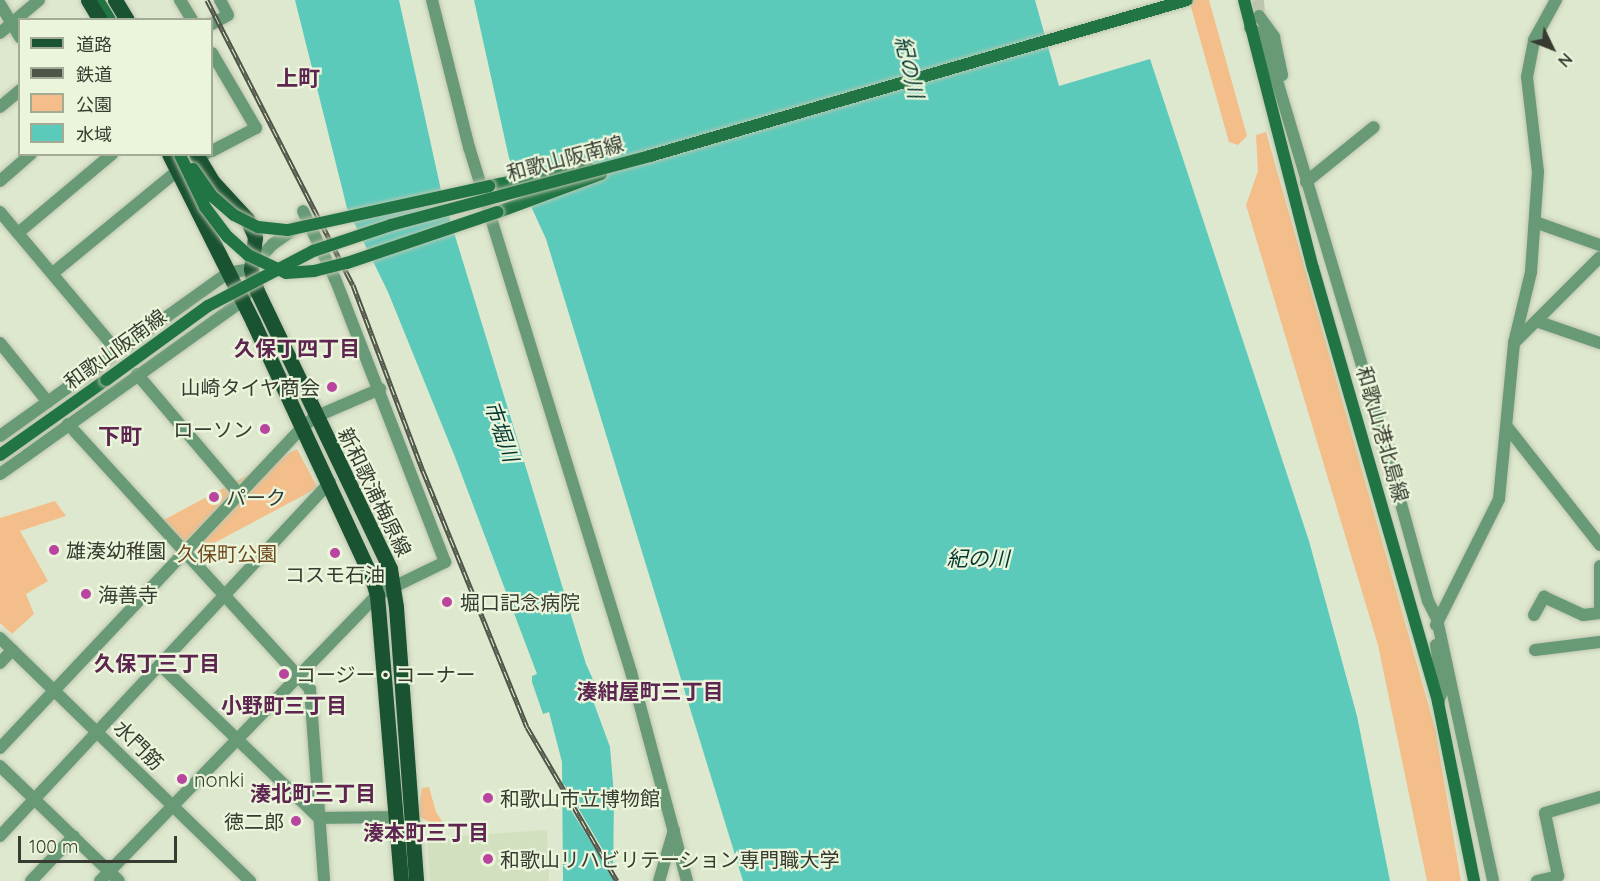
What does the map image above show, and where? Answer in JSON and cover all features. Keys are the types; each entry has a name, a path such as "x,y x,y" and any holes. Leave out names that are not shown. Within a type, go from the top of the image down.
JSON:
{"main road":[{"path":"88,0 99,18"},
{"path":"98,0 109,18"},
{"path":"106,0 116,18"},
{"path":"116,0 126,18"},
{"name":"和歌山阪南線","path":"0,455 208,306 314,251 392,225 650,156 1187,0"},
{"name":"和歌山港北島線","path":"1244,0 1313,268 1438,702 1474,881"},
{"name":"新和歌浦梅原線","path":"170,156 330,482 377,595 401,881"},
{"path":"180,156 205,207 228,237 248,255 286,273 314,271 347,263 498,212 650,156"},
{"path":"199,156 223,208 258,227 288,230 330,223 489,186 650,156"},
{"path":"200,156 213,182 248,219 255,237"},
{"name":"新和歌浦梅原線","path":"255,237 251,268 256,291 393,584 416,881"}],"street":[{"path":"0,33 39,0"},
{"path":"180,0 191,18"},
{"path":"213,23 228,15 220,0"},
{"path":"432,0 469,147 631,672 687,881"},
{"path":"1438,702 1443,689 1434,632 1437,619 1499,499 1508,428 1514,343 1531,272 1538,172 1527,77 1534,40 1556,0"},
{"path":"0,4 18,34"},
{"path":"1259,16 1274,37 1287,112"},
{"path":"1250,28 1264,37 1370,392 1428,601 1437,619 1493,881"},
{"path":"213,55 255,128 213,148"},
{"path":"0,107 18,92"},
{"path":"1306,182 1374,127"},
{"path":"0,181 29,156"},
{"path":"18,233 109,156"},
{"path":"53,273 198,156"},
{"path":"0,212 117,351"},
{"path":"0,474 242,302 251,268 273,244 306,216 380,389 445,562 393,584 377,595 100,881"},
{"path":"1534,222 1600,245"},
{"path":"255,237 273,244"},
{"path":"1514,343 1600,257"},
{"path":"0,436 228,273 251,268"},
{"path":"1536,321 1600,343"},
{"path":"0,343 48,402"},
{"path":"137,375 239,494"},
{"path":"0,748 303,427 315,417 380,389"},
{"path":"68,424 182,553 310,689 324,881"},
{"path":"1508,428 1600,545"},
{"path":"0,836 330,482"},
{"path":"1600,566 1600,608"},
{"path":"1534,615 1544,597 1583,615 1600,613"},
{"name":"水門筋","path":"0,638 250,881"},
{"path":"1535,650 1600,642"},
{"path":"0,663 12,650"},
{"path":"160,665 319,818 396,817"},
{"path":"0,766 119,881"},
{"path":"1537,881 1558,876 1545,813 1600,797"},
{"path":"659,881 674,830"},
{"path":"31,881 74,836"}],"shaded area":[{"name":"和歌山リハビリテーション専門職大学","path":"547,830 549,881 430,881 427,838"}],"green space":[{"path":"1189,0 1209,0 1247,136 1238,145 1229,142"},
{"path":"1266,132 1435,728 1461,881 1427,881 1378,645 1246,205 1258,171 1256,135"},
{"path":"297,449 318,488 185,558 165,519"},
{"path":"55,501 66,516 20,531 48,581 26,594 34,614 12,634 0,623 0,518"},
{"path":"429,787 436,812 444,824 435,825 418,816 422,788"}],"water":[{"name":"市堀川","path":"295,0 399,0 441,190 586,664 600,695 592,698 610,747 614,795 613,881 563,881 562,762 549,712 543,714 532,682 532,676 537,674 455,457 388,292 347,208"},
{"name":"紀の川","path":"474,0 1035,0 1059,86 1150,59 1309,541 1357,716 1390,881 743,881 546,239 509,158"}],"pier":[{"path":"564,784 613,867 613,877 562,796"}],"tunnel":[{"path":"1258,0 1259,16"}],"railway":[{"path":"207,0 353,285 423,471 527,727 617,881"}],"place":[{"name":"山崎タイヤ商会","path":"332,387"},
{"name":"ローソン","path":"265,429"},
{"name":"パーク","path":"214,497"},
{"name":"雄湊幼稚園","path":"54,550"},
{"name":"コスモ石油","path":"335,553"},
{"name":"海善寺","path":"86,594"},
{"name":"堀口記念病院","path":"447,602"},
{"name":"コージー・コーナー","path":"284,674"},
{"name":"nonki","path":"182,779"},
{"name":"和歌山市立博物館","path":"488,798"},
{"name":"徳二郎","path":"296,821"},
{"name":"和歌山リハビリテーション専門職大学","path":"488,859"}],"district":[{"name":"上町","path":"298,79"},
{"name":"久保丁四丁目","path":"297,348"},
{"name":"下町","path":"120,437"},
{"name":"久保丁三丁目","path":"157,663"},
{"name":"湊紺屋町三丁目","path":"650,691"},
{"name":"小野町三丁目","path":"284,705"},
{"name":"湊北町三丁目","path":"313,793"},
{"name":"湊本町三丁目","path":"426,832"}],"park label":[{"name":"久保町公園","path":"227,553"}]}
